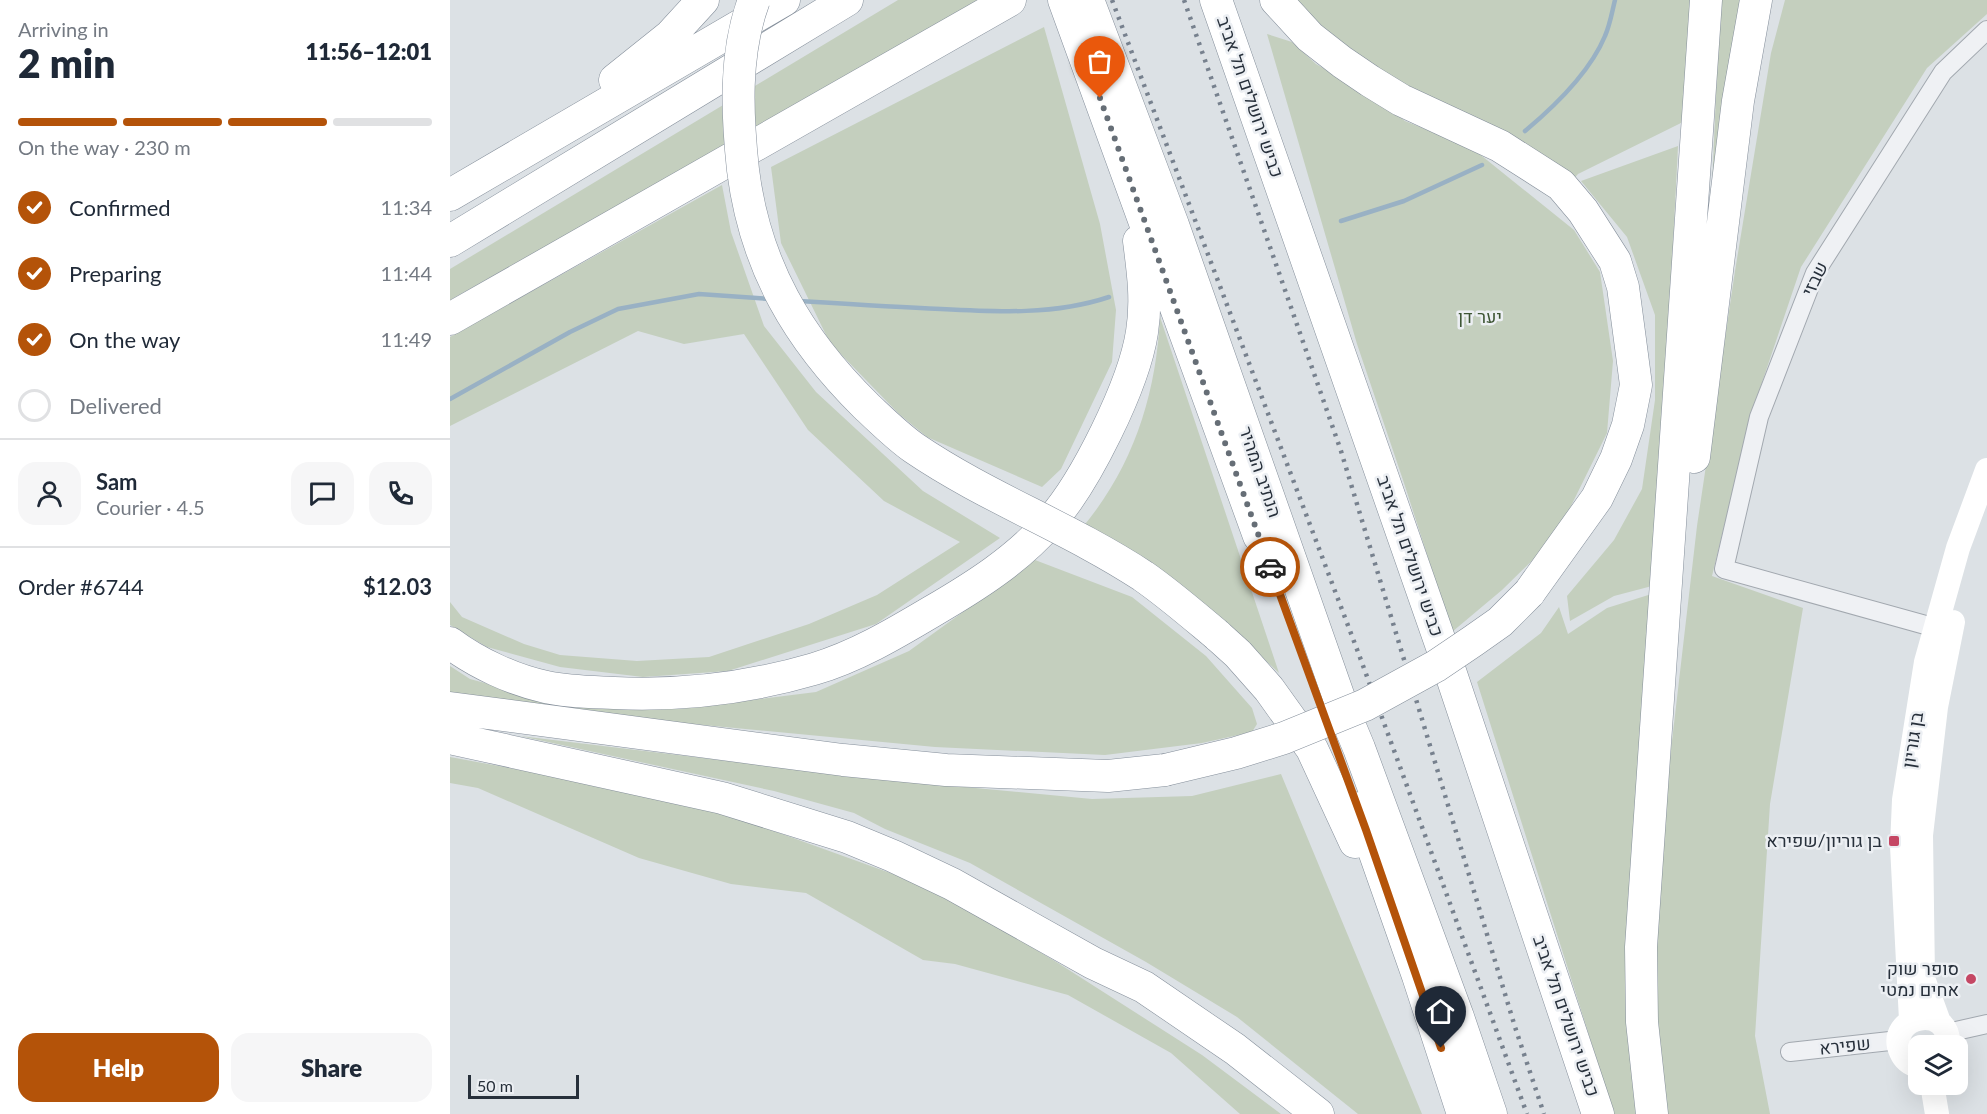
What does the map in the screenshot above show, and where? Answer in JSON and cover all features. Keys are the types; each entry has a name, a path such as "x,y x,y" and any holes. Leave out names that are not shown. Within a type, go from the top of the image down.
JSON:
{"highway":[{"path":"450,194 634,65 670,36 702,0"},
{"path":"754,0 743,43 738,109 746,186 752,217 769,267 781,296 808,341 831,370 858,398 912,446 952,473 1091,546 1142,576 1217,635 1269,689 1312,748 1418,976"},
{"path":"450,194 784,0"},
{"path":"450,241 847,0"},
{"path":"1064,0 1418,976 1463,1114"},
{"name":"הנתיב המהיר","path":"1088,0 1173,225 1340,700 1458,1017 1491,1114"},
{"name":"כביש ירושלים תל אביב","path":"1216,0 1443,650 1598,1114"},
{"path":"450,708 843,760 946,770 1108,776 1165,770 1236,753 1284,738 1365,705 1436,666 1500,622 1528,592 1597,498 1616,459 1628,425 1636,385 1623,287 1615,261 1583,212 1561,185 1500,146 1401,100 1370,81 1310,36 1276,0"},
{"path":"1652,1114 1643,1032 1641,985 1646,863 1706,0"},
{"path":"1646,863 1710,316 1738,101 1756,0"},
{"path":"1710,316 1740,170 1756,66 1771,0"},
{"path":"455,317 999,6"},
{"path":"450,643 491,667 545,687 575,692 655,695 716,689 754,685 816,669 897,633 967,592 1025,548 1050,523 1064,506 1113,417 1133,367 1142,333 1144,312 1145,291 1132,183"},
{"path":"450,738 722,798 847,837 893,856 952,884 1093,963 1144,987 1235,1049 1318,1114"}],"street":[{"name":"שבזי","path":"1943,629 1724,569 1759,417 1815,273 1943,72 1987,30"},
{"name":"בן גוריון","path":"1945,1034 1923,978 1921,835 1943,629 1958,548 1987,470"},
{"name":"בן גוריון","path":"1905,1030 1902,846 1904,800 1926,662 1943,629 1987,516"},
{"path":"1908,1061 1902,1054 1905,1030 1926,1017 1945,1034 1987,1024"},
{"name":"שפירא","path":"1790,1052 1905,1030"},
{"path":"1934,1095 1937,1114"},
{"path":"1950,1095 1953,1114"}],"green space":[{"path":"898,0 984,0 450,300 450,269"},
{"path":"1290,0 1695,0 1685,121 1578,174 1571,182 1345,50"},
{"path":"1720,0 1744,0 1711,210"},
{"path":"1785,0 1987,0 1987,14 1927,68 1801,267 1751,415 1712,576 1803,608 1770,804 1755,1036 1770,1114 1664,1114 1653,1005 1657,870 1697,526 1735,271 1771,53"},
{"path":"1044,27 1100,224 1116,310 1112,362 1061,469 1042,487 927,437 899,414 830,343 781,243 771,167"},
{"name":"יער דן","path":"1267,34 1292,42 1316,64 1381,101 1405,121 1472,148 1574,230 1600,272 1613,361 1607,433 1570,508 1543,550 1502,590 1452,632 1357,344"},
{"path":"1678,146 1664,426 1652,586 1614,596 1570,621 1567,596 1614,540 1642,489 1655,400 1655,315 1627,237 1581,181"},
{"path":"722,185 731,232 764,326 816,392 923,491 1000,538 876,624 728,671 643,677 560,667 487,647 450,625 450,602 462,617 524,644 560,655 637,661 709,657 809,624 877,595 960,542 884,501 808,430 744,334 684,344 638,331 450,426 450,337"},
{"path":"1160,317 1279,673 1213,611 1188,593 1082,528 1100,505 1115,480 1139,429 1153,375"},
{"path":"1035,560 1132,597 1206,656 1252,708 1257,724 1252,732 1202,743 1105,755 935,747 661,721 450,697 450,666 470,679 537,697 680,709 816,692 909,651"},
{"path":"1661,591 1638,1114 1614,1114 1477,682 1541,633 1559,607 1568,634 1607,608"},
{"path":"520,736 869,778 1092,799 1192,796 1281,774 1422,1114 1358,1114 1237,1017 1146,962 970,863 885,829 854,813 774,791"},
{"path":"450,757 693,802 918,883 1058,963 1202,1055 1281,1114 1240,1114 1171,1053 1068,995 955,964 923,960 806,893 731,884 639,858 478,788 450,783"}],"waterway":[{"path":"1525,131 1560,99 1590,63 1607,32 1615,0"},
{"path":"1341,221 1404,201 1482,165"},
{"path":"450,399 570,332 618,309 699,294 770,299"},
{"path":"799,301 962,310 1026,311 1068,307 1109,297"}],"railway":[{"path":"1112,0 1358,652 1527,1114"},
{"path":"1184,0 1341,451 1515,1027 1544,1114"}],"way so far":[{"path":"1100,98 1270,567"}],"place":[{"name":"בן גוריון/שפירא","path":"1894,841"},
{"name":"סופר שוק אחים נמטי","path":"1971,979"}],"route":[{"path":"1270,567 1418,976 1441,1048"}]}
